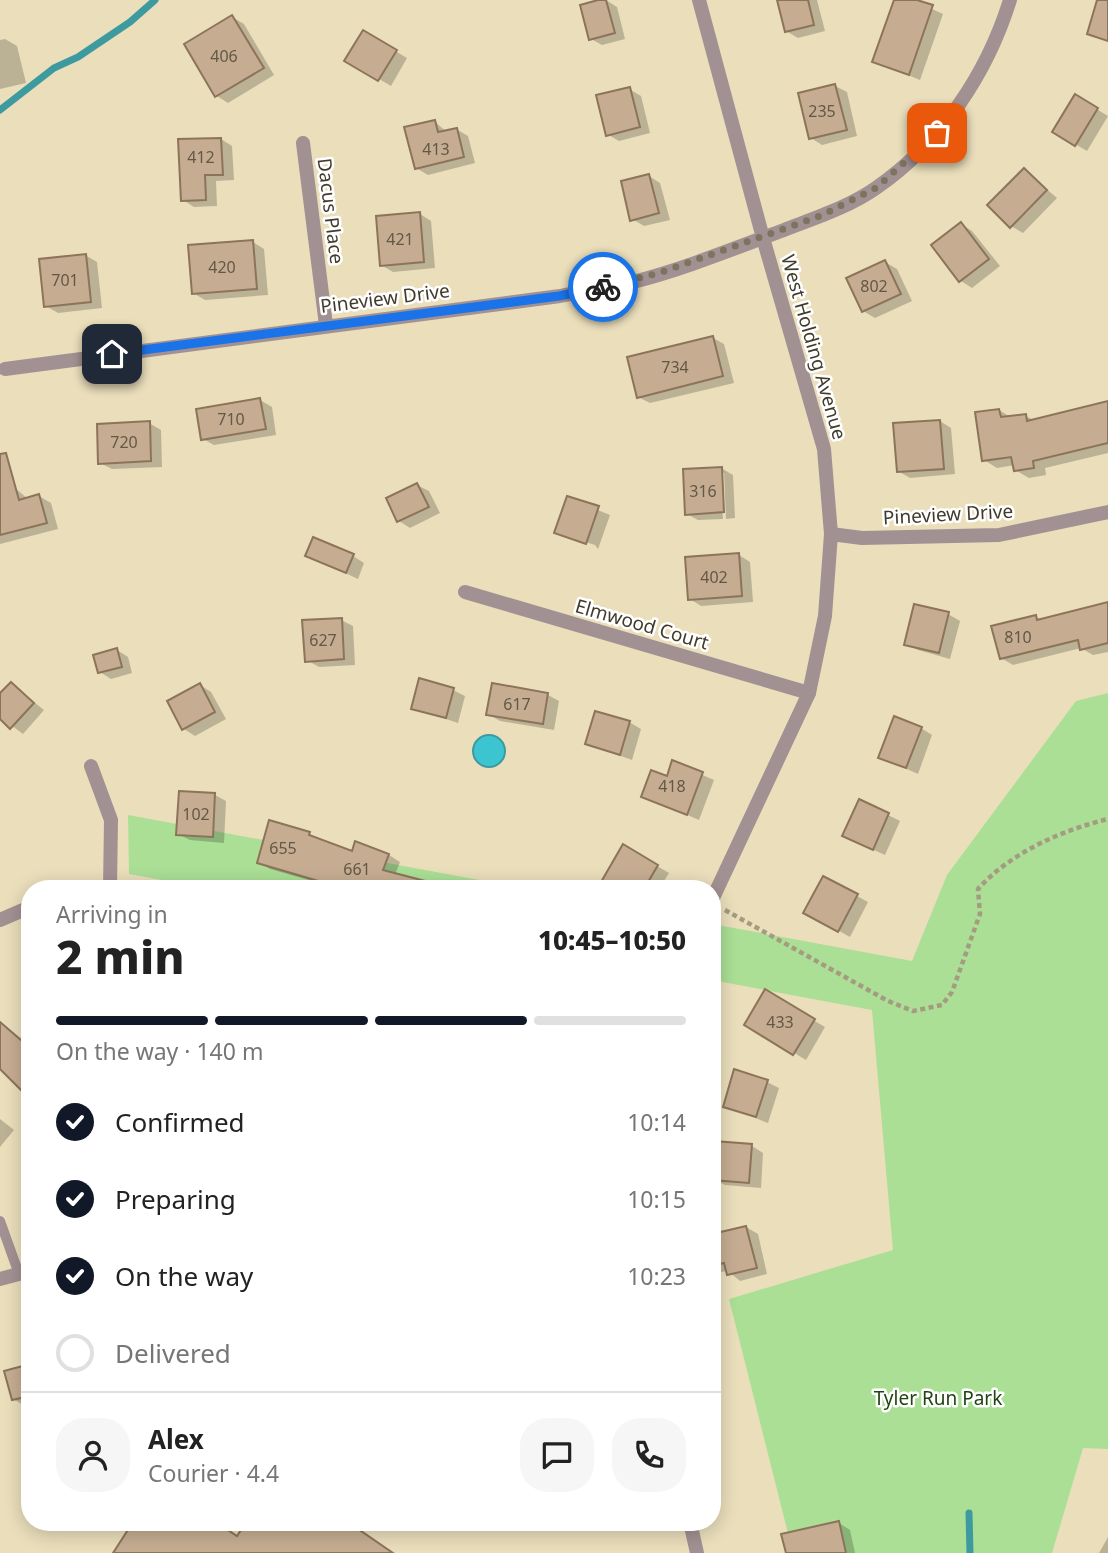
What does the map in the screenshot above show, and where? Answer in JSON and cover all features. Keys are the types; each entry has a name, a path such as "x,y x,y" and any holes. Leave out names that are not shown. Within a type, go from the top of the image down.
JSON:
{"street":[{"name":"West Holding Avenue","path":"699,0 763,238 824,449 831,534 825,616 809,692 721,895"},
{"name":"Pineview Drive","path":"5,369 559,296 632,282 763,238 820,216 876,188 918,152 956,113 1000,30 1010,0"},
{"name":"Dacus Place","path":"303,143 326,325"},
{"name":"Pineview Drive","path":"831,534 862,538 999,536 1108,512"},
{"name":"Elmwood Court","path":"465,592 809,692"},
{"path":"91,766 111,820 110,880"},
{"path":"0,920 21,911"},
{"path":"0,1279 21,1274"},
{"path":"692,1531 697,1553"}],"lane":[{"path":"0,1221 21,1266"}],"path":[{"path":"721,906 888,1001 913,1011 942,1005 951,992 980,914 978,889 991,874 1054,836 1108,819"}],"green space":[{"name":"Tyler Run Park","path":"1108,693 1108,1449 1083,1448 1052,1553 793,1553 729,1299 893,1250 872,1010 721,982 721,926 912,961 947,875 1076,701"},
{"path":"128,815 478,880 162,880 129,874"}],"water":[{"path":"489,735 501,739 505,751 501,763 489,767 477,763 473,751 477,739"}],"building":[{"path":"606,0 615,33 589,40 580,5"},
{"path":"777,0 808,0 814,25 785,32"},
{"path":"894,0 917,0 933,5 909,75 872,62"},
{"path":"1097,0 1108,0 1108,41 1087,34"},
{"path":"232,15 264,68 215,97 184,44"},
{"path":"363,30 397,50 378,81 344,61"},
{"path":"835,84 847,130 809,139 798,93"},
{"path":"630,87 640,127 606,136 596,95"},
{"path":"1075,94 1098,108 1075,146 1052,132"},
{"path":"435,120 438,132 457,128 464,157 415,169 404,127"},
{"path":"221,138 223,175 205,175 206,200 181,201 178,139"},
{"path":"1024,168 1047,190 1010,228 987,205"},
{"path":"649,174 659,213 630,221 621,181"},
{"path":"420,212 424,262 380,266 376,216"},
{"path":"961,222 989,259 959,282 931,245"},
{"path":"253,240 257,289 192,294 188,245"},
{"path":"86,254 91,302 44,307 39,259"},
{"path":"885,260 901,294 862,312 846,278"},
{"path":"713,336 723,376 637,398 627,357"},
{"path":"260,398 266,429 201,440 196,409"},
{"path":"1108,401 1108,443 1033,461 1034,468 1014,471 1011,457 982,461 975,412 999,409 1001,417 1026,414 1027,421"},
{"path":"940,420 944,469 897,472 893,423"},
{"path":"150,421 151,461 98,464 97,424"},
{"path":"6,453 19,500 39,494 47,523 0,535 0,454"},
{"path":"722,467 724,512 685,515 683,469"},
{"path":"417,483 429,507 397,522 386,498"},
{"path":"567,496 599,506 586,544 554,533"},
{"path":"313,537 354,554 346,573 305,556"},
{"path":"739,553 742,596 688,600 685,557"},
{"path":"1108,602 1108,643 1080,650 1078,640 1000,659 991,626 1036,615 1037,620"},
{"path":"914,604 949,612 939,653 904,645"},
{"path":"342,618 344,659 305,662 302,620"},
{"path":"117,648 122,667 98,673 93,655"},
{"path":"419,678 454,688 446,718 411,709"},
{"path":"11,682 34,703 10,729 0,719 0,693"},
{"path":"200,683 215,712 182,730 167,701"},
{"path":"492,683 548,693 543,724 486,715"},
{"path":"595,711 630,721 620,755 585,744"},
{"path":"894,716 922,727 906,768 878,758"},
{"path":"672,760 703,772 687,815 641,797 651,770 667,776"},
{"path":"179,791 215,793 213,837 176,835"},
{"path":"859,799 889,813 873,850 842,836"},
{"path":"269,820 310,832 309,835 352,851 355,841 389,854 383,870 421,880 315,880 257,863"},
{"path":"623,844 658,865 649,880 602,880"},
{"path":"823,876 858,894 838,932 803,913"},
{"path":"765,989 815,1019 793,1055 744,1025"},
{"path":"0,1022 21,1040 21,1090 0,1069"},
{"path":"734,1069 768,1080 756,1117 723,1107"},
{"path":"721,1142 752,1144 749,1183 721,1181"},
{"path":"746,1226 757,1268 727,1275 724,1263 721,1264 721,1232"},
{"path":"21,1366 21,1398 12,1400 4,1371"},
{"path":"839,1521 846,1553 786,1553 781,1534"},
{"path":"127,1531 230,1531 237,1536 240,1531 361,1531 393,1553 113,1553"}],"waterway":[{"path":"0,110 54,68 78,57 130,22 155,0"},
{"path":"969,1513 970,1553"}],"way so far":[{"path":"603,287 632,282 820,216 876,188 937,133"}],"route":[{"path":"112,354 559,296 603,287"}]}
